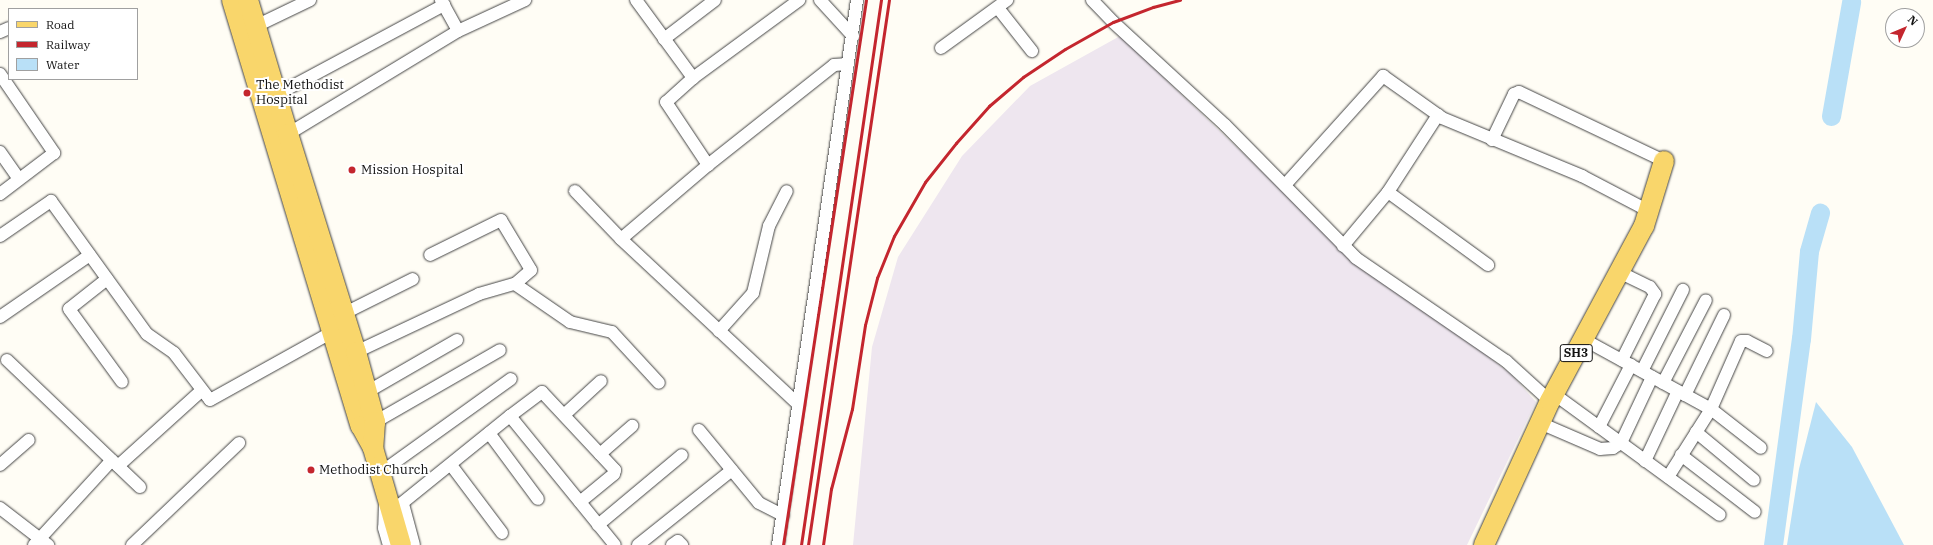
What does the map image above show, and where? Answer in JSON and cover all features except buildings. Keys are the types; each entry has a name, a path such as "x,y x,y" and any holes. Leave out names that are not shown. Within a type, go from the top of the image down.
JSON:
{"main road":[{"path":"232,0 360,426 373,448 380,473 393,508 401,545"},
{"path":"248,0 343,314 356,352 375,422 373,448"},
{"name":"SH3","path":"1484,545 1552,398 1644,226 1664,161"}],"street":[{"path":"256,26 310,0"},
{"path":"288,134 458,31 525,0"},
{"path":"636,0 694,78"},
{"path":"664,39 715,0"},
{"path":"708,165 666,102 694,78 799,0"},
{"path":"820,0 853,36"},
{"path":"778,545 853,36 857,0"},
{"path":"1092,0 1225,125 1356,258 1506,361 1552,398 1599,426 1720,515"},
{"path":"276,95 443,3 458,31"},
{"path":"941,48 1003,4 1032,51"},
{"path":"621,239 708,165 834,65 848,64"},
{"path":"0,74 54,150 53,154 0,194"},
{"path":"1285,185 1380,78 1387,77 1438,116 1492,140 1582,176 1649,211"},
{"path":"1492,140 1514,94 1519,92 1664,161"},
{"path":"1343,246 1388,192 1438,116"},
{"path":"0,152 19,179"},
{"path":"719,331 753,293 769,226 787,191"},
{"path":"575,192 621,239 799,406"},
{"path":"1388,192 1488,266"},
{"path":"0,236 51,201 148,334 174,353 210,400 332,332"},
{"path":"356,352 480,294 515,284 530,272 531,268 501,220 430,255"},
{"path":"0,317 90,255"},
{"path":"1599,426 1655,294 1650,287 1619,272"},
{"path":"107,278 69,310 122,382"},
{"path":"343,314 414,279"},
{"path":"515,284 570,322 612,332 659,383"},
{"path":"1540,423 1600,449 1612,448 1621,443 1647,374 1682,290"},
{"path":"1663,383 1706,300"},
{"path":"1645,461 1724,315"},
{"path":"1583,339 1711,409 1761,448"},
{"path":"367,392 457,340"},
{"path":"1668,477 1711,409 1741,341 1747,341 1767,351"},
{"path":"375,422 500,350"},
{"path":"7,360 140,487"},
{"path":"380,473 511,379"},
{"path":"564,415 601,381"},
{"path":"0,508 41,543 115,463 202,390"},
{"path":"389,545 384,521 393,508 451,465 510,416 542,392 616,472 580,502"},
{"path":"510,416 615,545"},
{"path":"600,454 632,426"},
{"path":"699,430 759,503 783,515"},
{"path":"1696,432 1754,480"},
{"path":"489,433 538,499"},
{"path":"0,465 29,440"},
{"path":"132,545 240,443"},
{"path":"598,525 682,455"},
{"path":"1681,455 1755,512"},
{"path":"451,465 502,533"},
{"path":"638,545 732,470"},
{"path":"393,508 414,545"},
{"path":"672,545 678,541 682,545"}],"shaded area":[{"path":"1120,36 1249,159 1352,261 1453,329 1511,374 1536,402 1467,545 853,545 872,347 898,257 962,156 1030,86"}],"water":[{"path":"1816,402 1852,447 1904,545 1787,545 1799,469"}],"waterway":[{"path":"1831,116 1851,2"},
{"path":"1773,545 1801,339 1809,251 1820,213"}],"railway":[{"path":"783,545 866,0"},
{"path":"801,545 881,0"},
{"path":"808,545 889,0"},
{"path":"823,545 831,489 852,409 865,325 877,278 894,236 925,182 956,143 989,106 1023,77 1065,49 1113,22 1153,7 1180,0"}],"place":[{"name":"The Methodist Hospital","path":"247,93"},
{"name":"Mission Hospital","path":"352,170"},
{"name":"Methodist Church","path":"311,470"}]}
